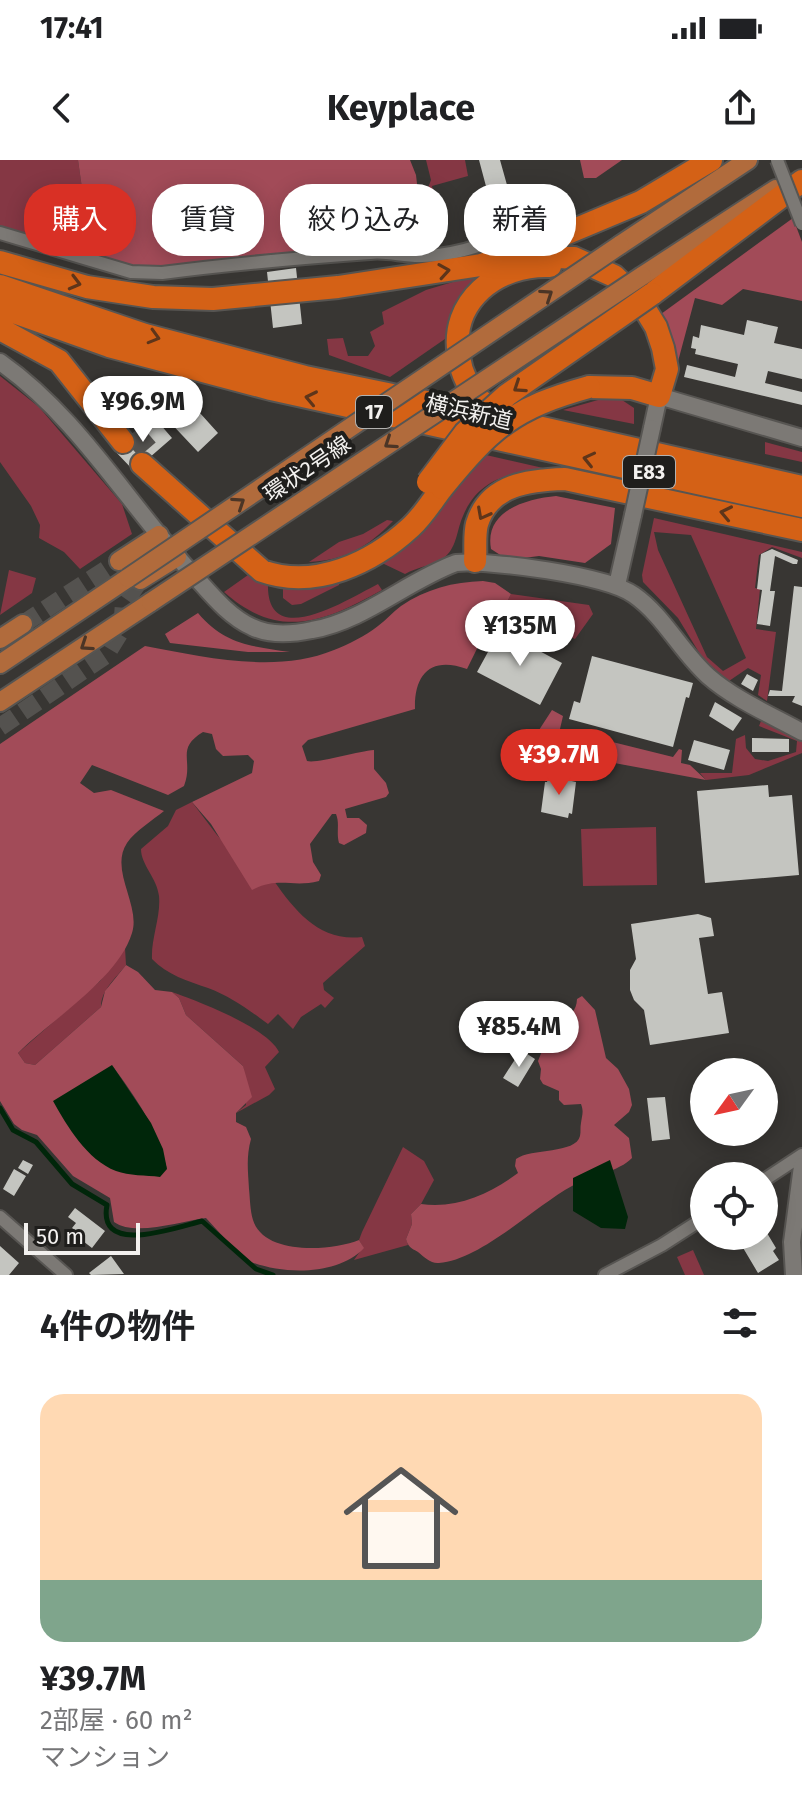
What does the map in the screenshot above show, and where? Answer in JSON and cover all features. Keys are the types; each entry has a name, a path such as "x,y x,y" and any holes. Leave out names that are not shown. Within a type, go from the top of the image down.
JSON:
{"highway":[{"path":"576,229 641,202 711,160"},
{"path":"435,485 465,433 507,395 647,285 802,181"},
{"path":"0,262 87,287 153,297 213,299 338,287 481,265 510,256"},
{"path":"546,256 574,258 598,267 614,276 640,301 656,327 665,359 667,369 659,396"},
{"path":"533,426 481,401 465,378 456,341 464,308 474,294 491,280 516,270 564,267 607,282 630,303 645,330 659,396"},
{"name":"横浜新道","path":"0,286 145,335 217,355 802,487"},
{"name":"横浜新道","path":"0,307 109,346 271,389 802,506"},
{"path":"0,329 59,361 111,408 128,438"},
{"path":"147,460 205,520 262,571 281,578 315,577 347,562 378,541 511,416 549,398 589,387 632,388 659,396"},
{"path":"475,561 477,524 491,500 508,487 532,480 565,479 802,530"}],"main road":[{"name":"環状2号線","path":"0,664 134,579 748,160"},
{"name":"環状2号線","path":"0,702 647,285 802,172"},
{"path":"119,561 159,535"},
{"path":"134,579 177,557"},
{"path":"0,639 23,624"}],"street":[{"path":"777,160 802,224"},
{"path":"0,233 131,272 162,273 374,252 421,256 464,248"},
{"path":"0,362 42,395 177,557 234,616 254,629 285,634 316,630 351,617 441,569 475,561 617,585 635,595 708,676 802,732"},
{"path":"617,585 659,396 801,436"},
{"path":"778,1171 802,1155"},
{"path":"794,1275 792,1242 802,1166"},
{"path":"0,1217 66,1275"},
{"path":"605,1275 690,1227"}],"shaded area":[{"path":"0,160 78,160 81,184 24,184 24,236 0,229"},
{"path":"78,160 410,160 417,184 280,184 280,256 299,256 129,276 94,267 75,256 136,256 136,184 81,184"},
{"path":"426,160 465,160 468,176 439,184 429,184"},
{"path":"580,160 622,160 596,178 584,178"},
{"path":"793,218 802,242 802,301 743,289 722,305 695,298 676,369 661,314"},
{"path":"483,273 455,332 390,377 329,355 327,339 343,338 348,356 368,356 375,346 370,332 384,324 382,312 426,290"},
{"path":"0,376 39,407 122,504 132,534 80,569 64,552 39,538 40,525 31,506 0,462"},
{"path":"605,398 622,400 634,408 634,424 563,410"},
{"path":"765,442 802,452 802,462 765,454"},
{"path":"486,455 552,470 511,475 478,492 463,516 452,547 442,559 405,574 382,563 428,526 476,463"},
{"path":"556,496 615,508 611,544 585,563 539,556 508,560 491,549 494,525 501,516 521,504"},
{"path":"654,518 802,552 802,558 772,547 759,555 755,588 760,589 756,629 776,632 767,701 758,695 761,675 748,668 729,681 703,659 678,618 643,582","holes":["654,532 691,535 746,658 723,671 707,657 658,550"]},
{"path":"387,520 393,521 356,550 309,562 339,542 363,534"},
{"path":"9,570 36,578 32,593 0,615"},
{"path":"248,575 268,582 271,603 280,614 294,618 329,609 378,584 382,590 321,618 283,621 264,617 224,592"},
{"path":"340,581 339,585 301,604 292,605 283,598 283,584"},
{"path":"495,583 511,594 504,608 498,606 467,669 435,666 422,677 415,709 308,740 302,746 307,761 374,750 374,769 386,783 389,793 386,797 345,809 347,818 359,818 367,825 366,833 344,845 339,843 337,818 336,814 332,814 310,844 313,862 321,875 319,881 270,884 252,890 211,824 192,802 252,773 254,761 248,755 223,756 216,749 212,734 203,732 190,744 184,786 168,795 92,765 80,783 94,793 111,790 164,811 135,834 122,853 121,865 134,922 124,950 113,967 82,998 18,1053 25,1063 35,1065 101,1007 105,991 126,965 138,972 155,990 172,992 179,998 186,1015 243,1066 252,1097 236,1113 236,1122 246,1127 251,1139 248,1152 250,1204 253,1220 260,1232 270,1240 300,1248 333,1247 359,1240 364,1248 353,1257 326,1268 279,1269 251,1262 206,1218 146,1228 114,1222 110,1198 73,1176 37,1135 14,1124 0,1101 0,744 145,646 240,661 288,661 312,657 362,636 420,595 450,585","holes":["112,1065 152,1127 167,1169"]},
{"path":"511,594 589,605 593,614 575,639 504,608"},
{"path":"198,613 229,638 290,652 248,652 170,643 165,634"},
{"path":"552,710 563,716 560,729 673,757 679,749 682,750 681,763 690,765 706,780 528,747"},
{"path":"761,721 802,740 802,753 749,775 706,780 700,773 732,773 736,739 745,735 746,748 755,759 768,761 796,752 797,741 759,726"},
{"path":"192,802 217,835 263,884 274,881 291,904 310,922 334,935 362,937 365,946 323,983 324,990 334,998 325,1008 321,1004 301,1017 293,1029 278,1014 268,1024 232,999 171,973 152,959 159,896 141,849 168,826 176,810"},
{"path":"656,827 657,885 583,886 581,829"},
{"path":"125,948 126,965 106,990 101,1007 35,1065 25,1063 18,1053 100,981"},
{"path":"172,992 231,1016 272,1043 279,1052 265,1067 275,1089 269,1095 236,1113 246,1105 243,1066 186,1015 179,998"},
{"path":"582,996 595,1010 606,1058 618,1069 629,1089 632,1105 629,1112 614,1125 629,1138 632,1158 620,1167 572,1186 472,1253 439,1263 428,1260 410,1247 406,1239 412,1224 411,1214 421,1204 447,1204 472,1198 518,1173 516,1159 577,1142 583,1111 581,1104 564,1105 559,1100 559,1091 543,1084 538,1061 544,1046 539,1042 530,1045 523,1033 526,1025 533,1022 565,1017"},
{"path":"112,1065 151,1123 163,1149 167,1169 160,1177 126,1174 96,1159 79,1141 53,1101"},
{"path":"403,1147 424,1161 434,1180 421,1204 411,1214 412,1224 406,1239 408,1245 354,1260 363,1247 359,1240 362,1232"},
{"path":"610,1160 628,1217 625,1229 601,1228 573,1211 573,1178"},
{"path":"693,1250 704,1275 685,1275 677,1257"}],"building":[{"path":"479,160 500,160 507,184 485,184"},
{"path":"296,268 302,324 273,328 267,272"},
{"path":"747,320 778,327 774,343 802,349 802,379 768,371 765,383 802,392 802,405 684,377 687,365 735,377 738,364 695,354 696,349 691,348 693,336 699,338 701,325 744,335"},
{"path":"172,382 218,433 198,452 150,401"},
{"path":"153,416 172,438 134,471 114,450"},
{"path":"772,549 798,560 797,564 793,564 775,556 770,591 775,591 770,626 757,624 762,590 757,589 761,554"},
{"path":"794,586 802,587 802,706 792,702 795,696 768,696 770,690 782,691"},
{"path":"500,630 562,663 540,705 477,672"},
{"path":"592,656 693,683 689,698 686,697 673,747 569,719 574,701 580,703"},
{"path":"747,674 758,680 753,691 741,684"},
{"path":"715,702 742,718 733,731 709,716"},
{"path":"752,738 789,739 789,752 752,752"},
{"path":"694,740 730,750 724,770 688,760"},
{"path":"549,776 576,782 572,814 569,813 568,818 541,812 545,782"},
{"path":"768,785 769,797 792,795 799,875 705,883 697,791"},
{"path":"698,914 711,918 714,936 699,938 708,994 722,992 729,1033 650,1045 644,1010 634,1000 630,990 630,970 636,959 631,924"},
{"path":"521,1050 535,1059 518,1087 503,1078"},
{"path":"665,1097 670,1139 652,1141 647,1098"},
{"path":"23,1160 33,1165 28,1174 18,1168"},
{"path":"14,1169 26,1176 14,1196 3,1189"},
{"path":"75,1208 105,1231 92,1248 75,1235 78,1232 72,1228 76,1223 68,1217"},
{"path":"0,1246 19,1263 9,1275 0,1275"},
{"path":"744,1250 774,1250 779,1260 758,1273"},
{"path":"111,1256 124,1274 89,1273"}],"waterway":[{"path":"0,1108 13,1130 36,1142 72,1184 107,1205 107,1221 114,1230 141,1235 202,1221 256,1269 273,1275"}],"tunnel":[{"path":"133,433 152,455"},
{"path":"23,624 119,561"},
{"path":"0,727 106,655 122,629 124,603 140,580"}]}
